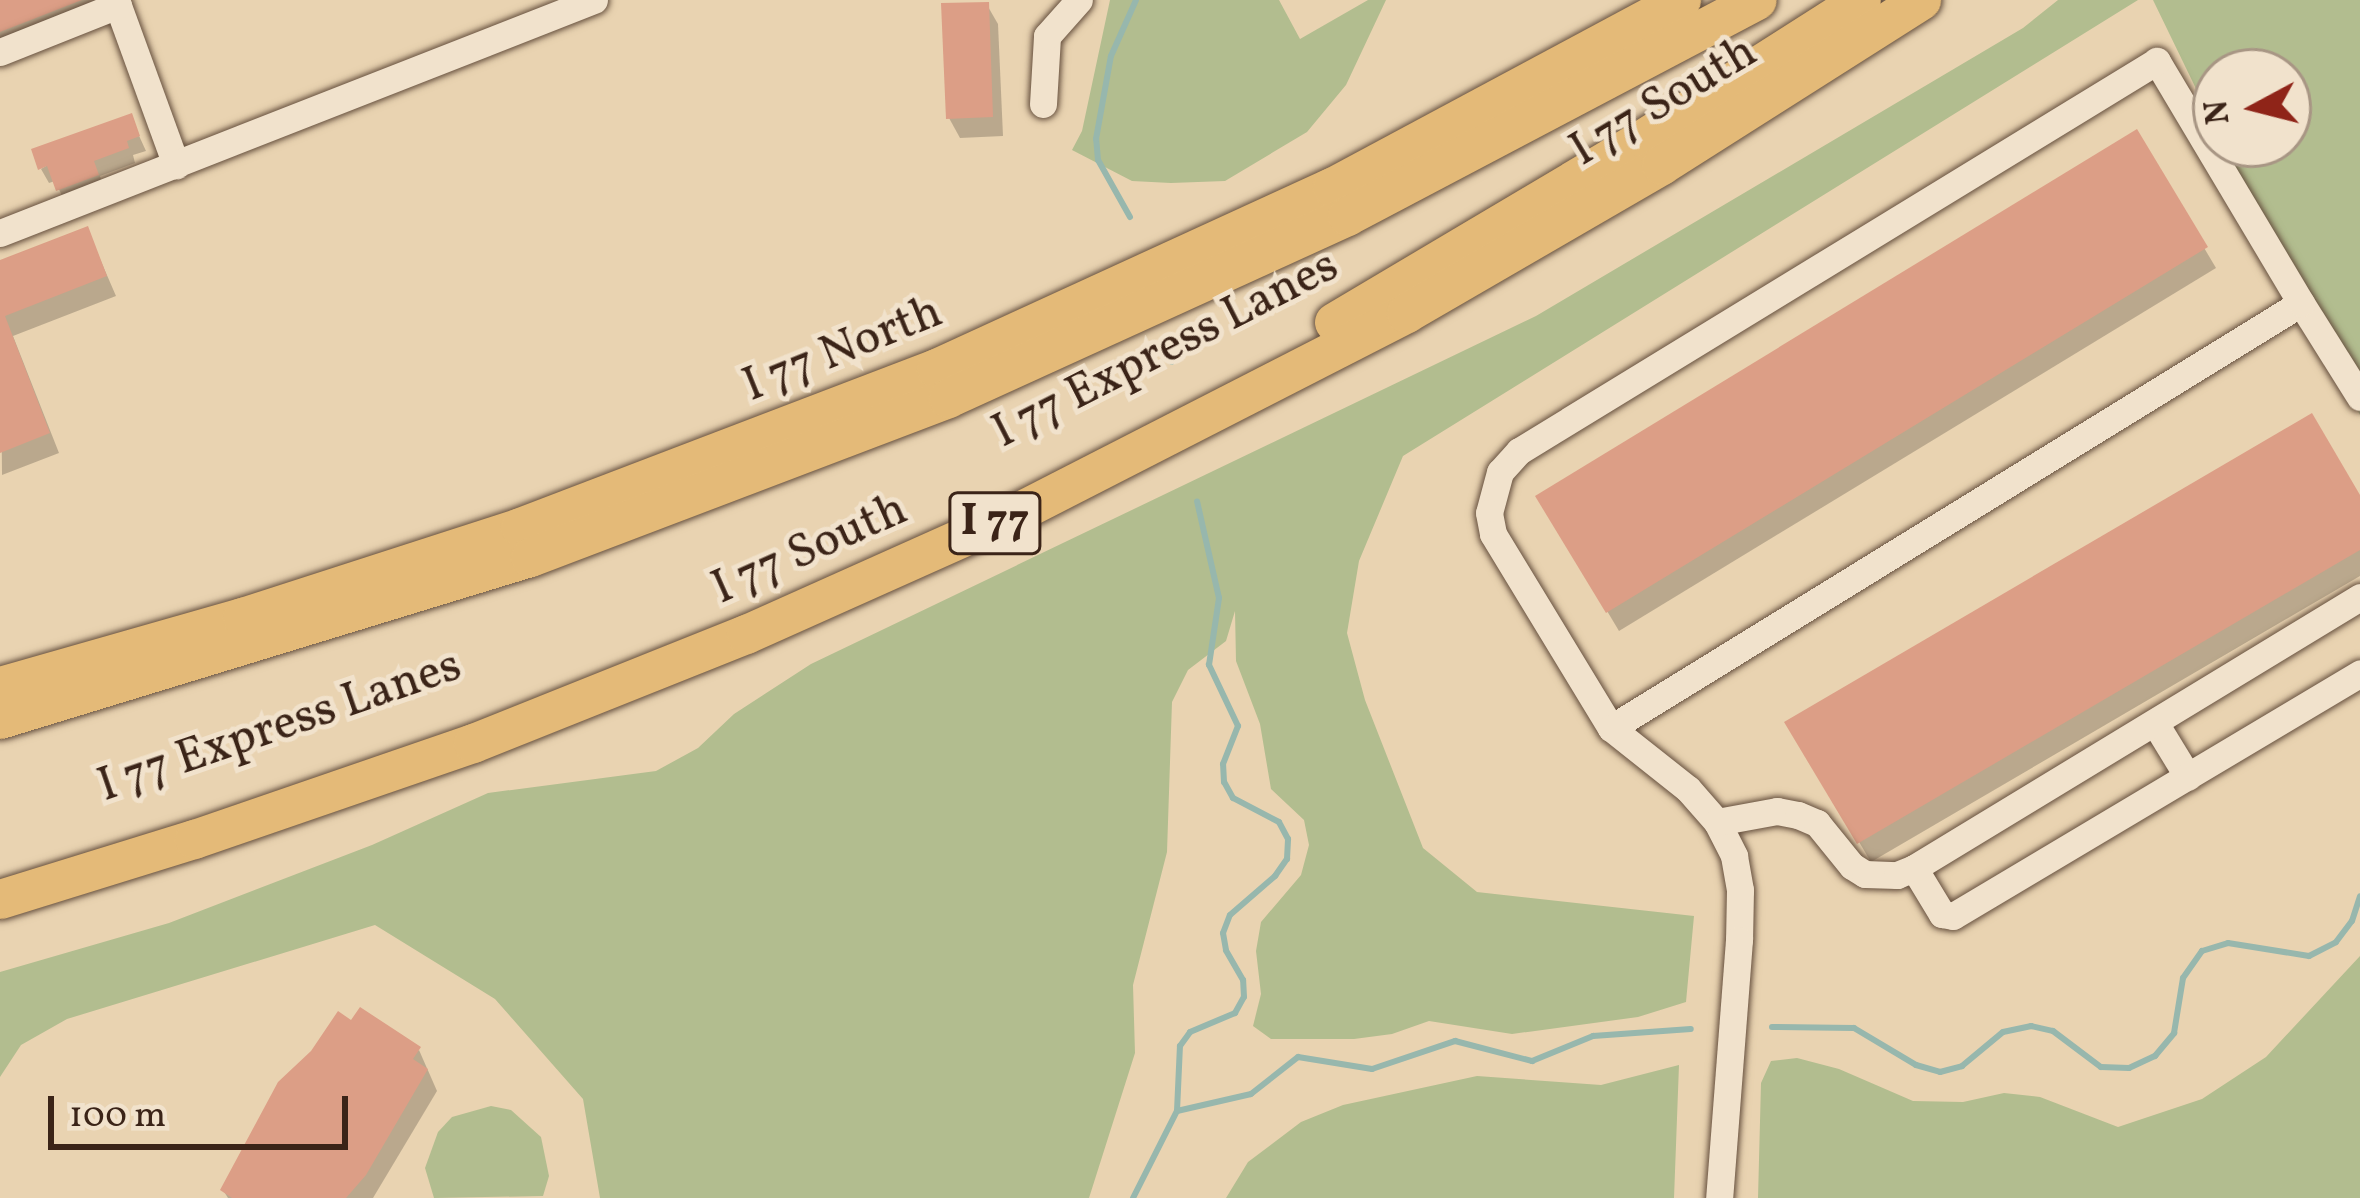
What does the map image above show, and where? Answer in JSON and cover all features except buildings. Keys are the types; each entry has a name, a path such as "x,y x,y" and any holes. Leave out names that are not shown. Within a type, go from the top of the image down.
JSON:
{"highway":[{"name":"I 77 North","path":"0,686 382,574 664,475 878,392 1070,310 1332,187 1681,0"},
{"name":"I 77 Express Lanes","path":"0,718 251,646 530,557 909,413 1347,216 1757,0"},
{"name":"I 77 Express Lanes","path":"0,872 207,808 464,719 736,611 1004,491 1265,360 1393,289 1861,0"},
{"name":"I 77 South","path":"0,899 194,839 473,743 746,634 1014,514 1406,314 1660,165 1921,0"}],"street":[{"path":"0,232 594,0"},
{"path":"1042,104 1047,35 1079,0"},
{"path":"0,52 117,3 176,165"},
{"path":"1719,1198 1740,890 1734,856 1717,822 1688,788 1611,728 1493,535 1489,513 1500,472 1538,439 2157,61 2360,397"},
{"path":"1611,728 2301,303"},
{"path":"1717,822 1765,812 1798,814 1816,823 1852,866 1865,874 1897,875 2360,597"},
{"path":"1914,868 1942,914 1959,914 2360,673"},
{"path":"2155,723 2188,777"}],"green space":[{"path":"1110,0 1279,0 1300,39 1368,0 1386,0 1346,85 1307,132 1225,181 1171,183 1132,181 1072,150 1082,131"},
{"path":"2058,0 2138,0 1403,456 1359,561 1347,633 1365,700 1423,848 1477,892 1694,916 1686,1002 1638,1017 1512,1034 1429,1021 1392,1034 1354,1039 1271,1039 1253,1026 1261,994 1256,951 1261,922 1301,875 1309,845 1304,820 1271,789 1260,724 1236,661 1235,611 1226,641 1188,670 1172,702 1167,852 1133,985 1135,1053 1089,1198 600,1198 583,1099 495,999 375,925 67,1019 21,1045 0,1077 0,972 169,923 372,845 488,793 656,771 698,748 734,714 811,664 1536,316 2023,28"},
{"path":"2153,0 2360,0 2360,415 2235,168 2312,168 2312,48 2192,48 2192,80"},
{"path":"2360,956 2360,1198 1758,1198 1761,1083 1771,1061 1797,1058 1839,1069 1913,1101 1963,1102 2004,1093 2040,1097 2118,1127 2202,1099 2266,1057"},
{"path":"1679,1065 1674,1198 1226,1198 1248,1162 1301,1122 1343,1105 1477,1076 1601,1085"},
{"path":"491,1106 511,1110 541,1137 549,1176 543,1196 434,1198 425,1168 438,1132 452,1117"}],"waterway":[{"path":"1130,217 1098,160 1096,139 1111,56 1136,0"},
{"path":"1169,345 1172,362"},
{"path":"1177,1111 1180,1046 1190,1032 1235,1013 1244,997 1243,980 1226,950 1223,933 1230,915 1275,876 1287,859 1288,839 1279,822 1233,798 1224,782 1223,764 1238,726 1209,665 1219,598 1197,501"},
{"path":"1772,1027 1854,1028 1916,1065 1940,1072 1962,1066 2003,1032 2031,1026 2053,1031 2101,1067 2129,1068 2155,1056 2174,1033 2183,978 2202,951 2228,943 2309,956 2336,942 2352,921 2360,896"},
{"path":"1133,1198 1177,1111 1251,1094 1298,1057 1372,1069 1455,1041 1532,1061 1593,1036 1691,1029"}]}
